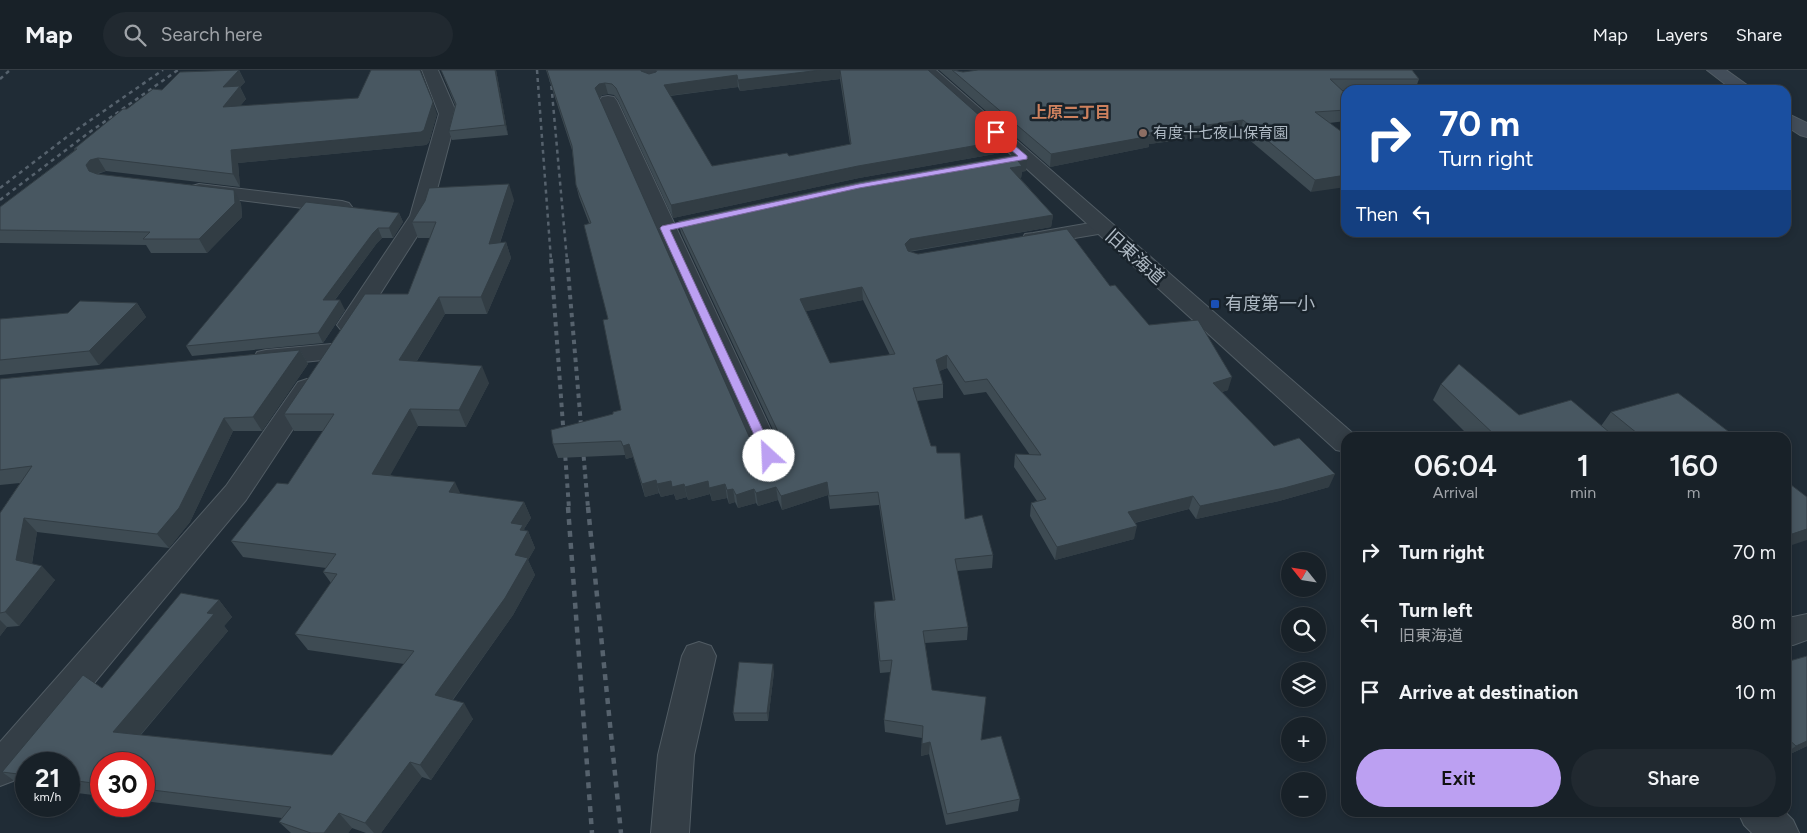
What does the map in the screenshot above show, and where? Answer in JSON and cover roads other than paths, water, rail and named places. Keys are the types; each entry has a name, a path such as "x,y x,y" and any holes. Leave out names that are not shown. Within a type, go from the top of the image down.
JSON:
{"main road":[{"path":"1715,70 1738,85"},
{"path":"1791,121 1807,132"}],"street":[{"path":"0,769 236,493 332,352 411,215 448,114 430,70"},
{"name":"旧東海道","path":"926,70 1014,159 1102,227 1281,387 1341,438"},
{"path":"608,101 674,226 769,456"},
{"path":"184,188 362,209"},
{"path":"1015,242 1102,227"},
{"path":"244,360 332,352"},
{"path":"1791,631 1807,627"},
{"path":"670,833 676,754 699,656"},
{"path":"1762,817 1780,833"}],"railway":[{"path":"0,79 10,70"},
{"path":"0,188 72,133 163,70"},
{"path":"0,200 87,134 178,70"},
{"path":"537,70 551,260"},
{"path":"550,70 567,260"},
{"path":"551,259 569,508"},
{"path":"567,259 588,508"},
{"path":"568,507 592,833"},
{"path":"588,507 621,833"}],"place":[{"name":"有度十七夜山保育園","path":"1143,133"},
{"name":"有度第一小","path":"1215,304"}],"district":[{"name":"上原二丁目","path":"1071,112"}]}
